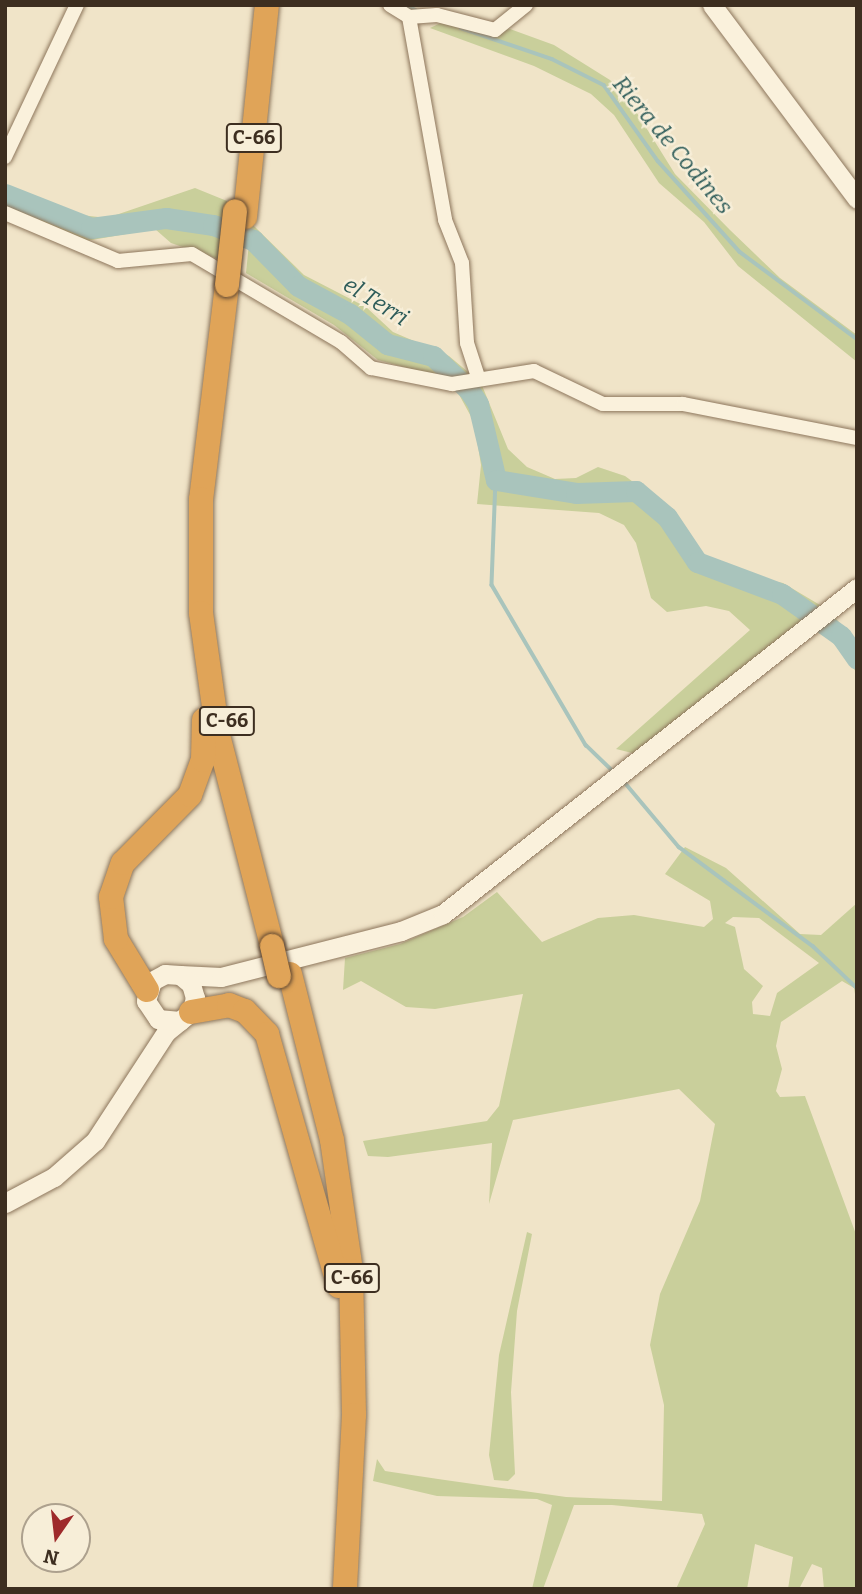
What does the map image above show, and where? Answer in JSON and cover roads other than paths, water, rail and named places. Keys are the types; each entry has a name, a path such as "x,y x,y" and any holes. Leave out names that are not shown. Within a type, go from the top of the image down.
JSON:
{"highway":[{"path":"240,214 251,5"},
{"name":"C-66","path":"245,132 260,5"},
{"name":"C-66","path":"267,5 240,214 213,493 212,604 225,710 277,945"},
{"path":"262,60 278,5"},
{"name":"C-66","path":"232,288 200,518 206,671 285,975 332,1140 351,1271 354,1415 345,1589"},
{"path":"150,1002 116,939 111,897 123,863 180,809 199,775 206,671"},
{"name":"C-66","path":"285,975 325,1167 339,1286 331,1589"},
{"path":"189,1010 229,1005 251,1015 267,1034 339,1286"}],"main road":[{"path":"712,5 857,199"},
{"path":"152,1052 150,1002 158,976 221,977 401,931 443,914 857,588"},
{"path":"180,975 191,984 189,1010"},
{"path":"5,1203 54,1177 94,1141 132,1091 152,1052 221,977"},
{"path":"150,1002 189,1010"}],"street":[{"path":"5,157 77,5"},
{"path":"390,5 409,17 437,15 495,30 526,5"},
{"path":"409,17 445,220 462,263 467,343 478,377"},
{"path":"5,213 118,261 192,254 331,335 371,368 452,384 478,377 534,371 603,404 683,404 857,438"}],"waterway":[{"name":"Riera de Codines","path":"406,5 416,10"},
{"name":"Riera de Codines","path":"461,28 552,59 604,85 658,161 740,252 857,339"},
{"name":"el Terri","path":"5,194 91,228 166,218 213,225 253,240 298,286 350,314 387,344 433,356 469,390 478,404 496,480 576,493 636,491 667,517 697,562 782,594 841,636 857,659"},
{"path":"496,480 492,585 586,745 614,772"},
{"path":"622,779 679,847 813,946 857,988"}]}
